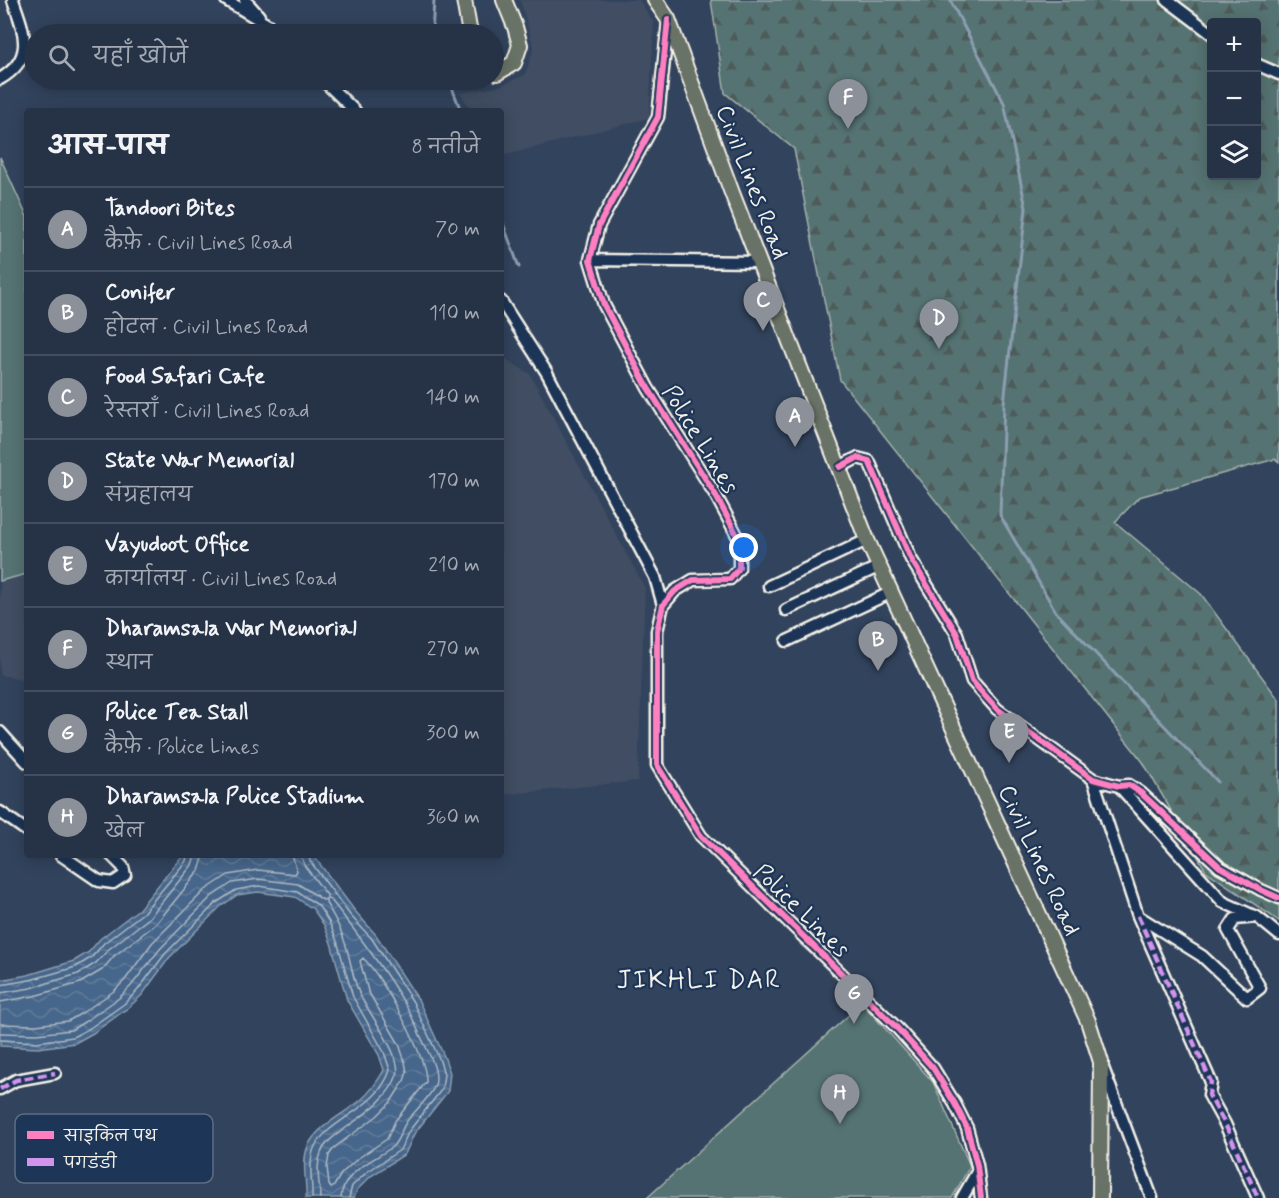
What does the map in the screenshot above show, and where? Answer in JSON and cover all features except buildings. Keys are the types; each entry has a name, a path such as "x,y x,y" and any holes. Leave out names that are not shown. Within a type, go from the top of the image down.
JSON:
{"main road":[{"path":"464,0 468,24"},
{"path":"504,0 520,45 514,63 504,69"},
{"name":"Civil Lines Road","path":"655,0 668,19 867,540 1088,1021 1101,1062 1100,1198"}],"street":[{"path":"0,79 9,74 19,63 24,51 24,32 13,0"},
{"path":"226,0 266,24"},
{"path":"245,0 267,24"},
{"path":"1167,0 1207,30"},
{"path":"668,19 658,117 599,225 590,260 759,262"},
{"path":"1261,66 1279,74"},
{"path":"333,90 352,108"},
{"name":"Police Lines","path":"590,260 604,305 648,388 715,494 739,539 739,568 730,579 693,580 675,591 663,605 657,631 657,765 701,836 898,1029 933,1068 967,1128 977,1165 981,1198"},
{"path":"504,306 558,393 655,576 663,605"},
{"path":"840,467 856,458 868,461 911,560 957,634 972,681 997,709 1093,779 1119,786 1129,785 1141,792 1220,867 1279,898"},
{"path":"769,586 867,540"},
{"path":"786,610 880,566"},
{"path":"787,641 892,592"},
{"path":"0,732 24,759"},
{"path":"1093,779 1138,916 1211,1082 1209,1095 1225,1124 1258,1198"},
{"path":"1119,786 1223,902 1257,917 1279,935"},
{"path":"0,812 24,829"},
{"path":"65,858 99,881 113,883 125,875 123,867 114,858"},
{"path":"1138,916 1202,956 1248,998 1260,988 1228,930 1235,919 1257,917"},
{"path":"1101,1062 1152,1198"},
{"path":"0,1089 16,1080 55,1073"},
{"path":"962,1198 977,1172"}],"shaded area":[{"path":"520,0 639,0 654,23 649,118 504,155 504,108 470,108 460,93 504,90 504,84 525,75 534,48"},
{"path":"504,358 530,374 645,588 638,781 504,795"},
{"path":"24,575 24,679 0,675 0,581"}],"green space":[{"path":"711,0 1279,0 1279,462 1275,459 1139,497 1115,522 1201,594 1279,700 1279,921 1206,871 1143,762 840,380 794,149 725,93"},
{"path":"0,157 24,210 24,575 0,581"},
{"path":"862,1003 933,1082 970,1166 952,1198 647,1198"}],"water":[{"path":"181,858 315,858 376,935 418,999 450,1073 448,1091 414,1134 405,1154 371,1176 357,1190 354,1198 306,1198 306,1152 312,1139 332,1120 361,1100 384,1070 379,1055 347,1000 324,925 313,909 295,897 258,892 237,895 220,907 169,958 142,995 128,1008 75,1043 38,1048 0,1046 0,980 28,975 74,961 89,952 100,939 139,909"}],"waterway":[{"path":"433,24 434,0"},
{"path":"950,0 1004,103 1026,208 1004,403 1000,515 1056,612 1218,782"},
{"path":"453,90 460,108"},
{"path":"504,226 519,267"},
{"path":"801,944 811,953"}],"marked path":[{"path":"1138,916 1211,1082 1209,1095 1225,1124 1258,1198"},
{"path":"0,1089 16,1080 55,1073"}],"cycle path":[{"path":"668,19 658,117 599,225 590,260 604,305 648,388 715,494 739,539 739,568 730,579 693,580 675,591 663,605 657,631 657,765 701,836 898,1029 933,1068 967,1128 977,1165 981,1198"},
{"path":"840,467 857,458 869,461 911,559 957,634 972,681 997,709 1093,779 1119,786 1129,785 1141,793 1220,867 1279,898"}],"place":[{"name":"Dharamsala War Memorial","path":"848,129"},
{"name":"Food Safari Cafe","path":"763,331"},
{"name":"State War Memorial","path":"939,349"},
{"name":"Tandoori Bites","path":"795,447"},
{"name":"Conifer","path":"878,671"},
{"name":"Vayudoot Office","path":"1009,763"},
{"name":"Police Tea Stall","path":"854,1024"},
{"name":"Dharamsala Police Stadium","path":"840,1124"}],"district":[{"name":"JIKHLI DAR","path":"699,979"}]}
